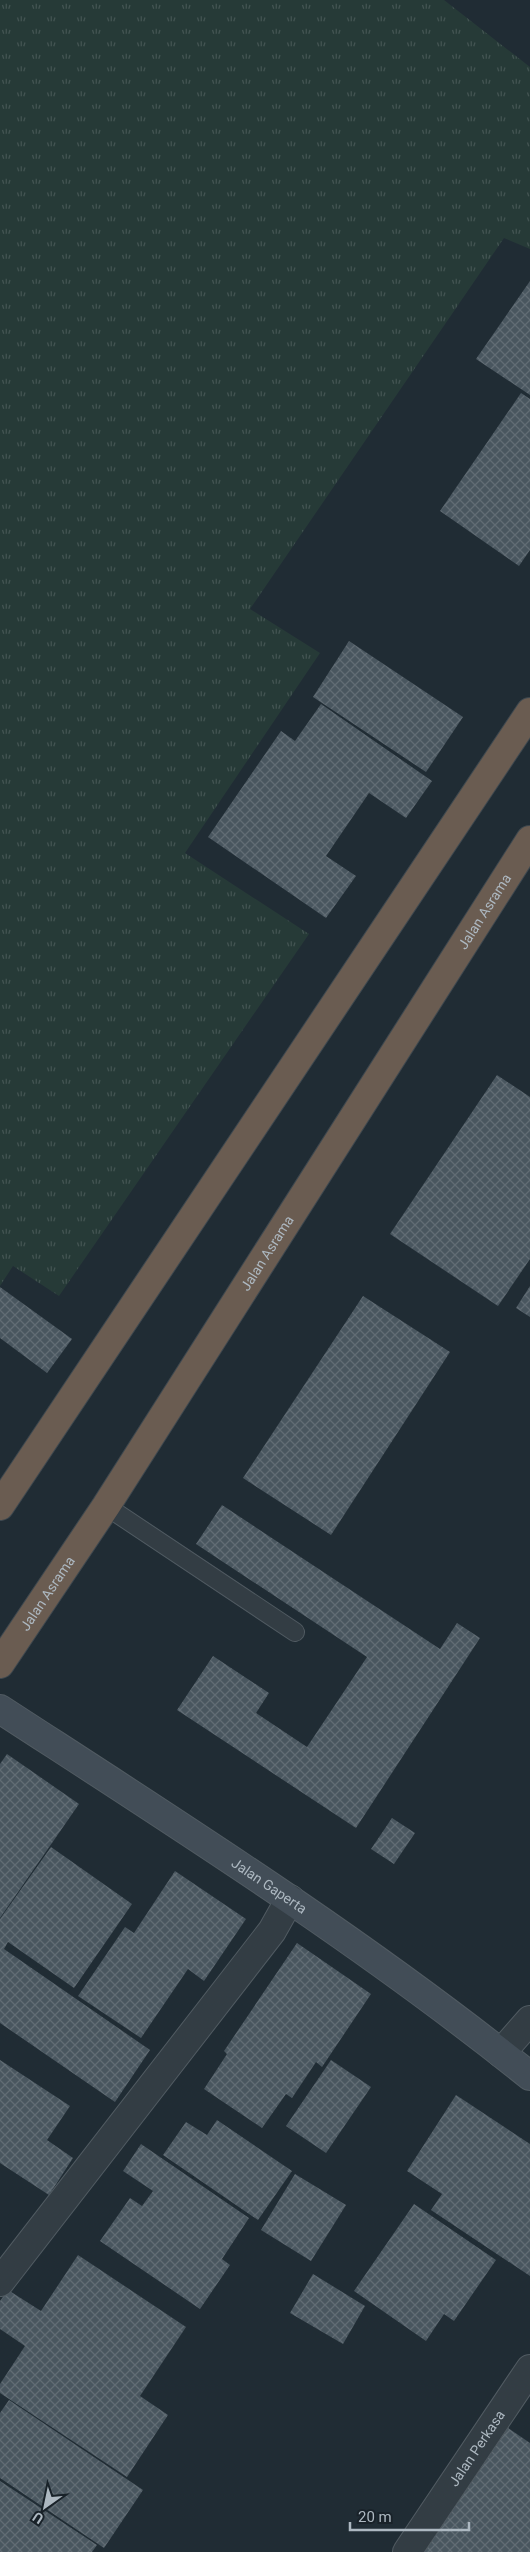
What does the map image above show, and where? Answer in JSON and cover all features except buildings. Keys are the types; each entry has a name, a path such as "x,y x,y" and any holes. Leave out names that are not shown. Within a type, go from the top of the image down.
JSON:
{"highway":[{"path":"0,1506 530,712"},
{"name":"Jalan Asrama","path":"0,1664 106,1506 530,840"}],"street":[{"name":"Jalan Gaperta","path":"0,1708 290,1899 428,1998 530,2076"},
{"path":"0,2282 272,1931 290,1899"},
{"path":"501,2053 530,2020"},
{"name":"Jalan Perkasa","path":"407,2552 530,2369"}],"lane":[{"path":"106,1506 295,1632"}],"green space":[{"path":"0,0 444,0 530,67 530,249 504,238 250,609 320,653 185,853 309,934 59,1296 13,1266 0,1286"}]}
